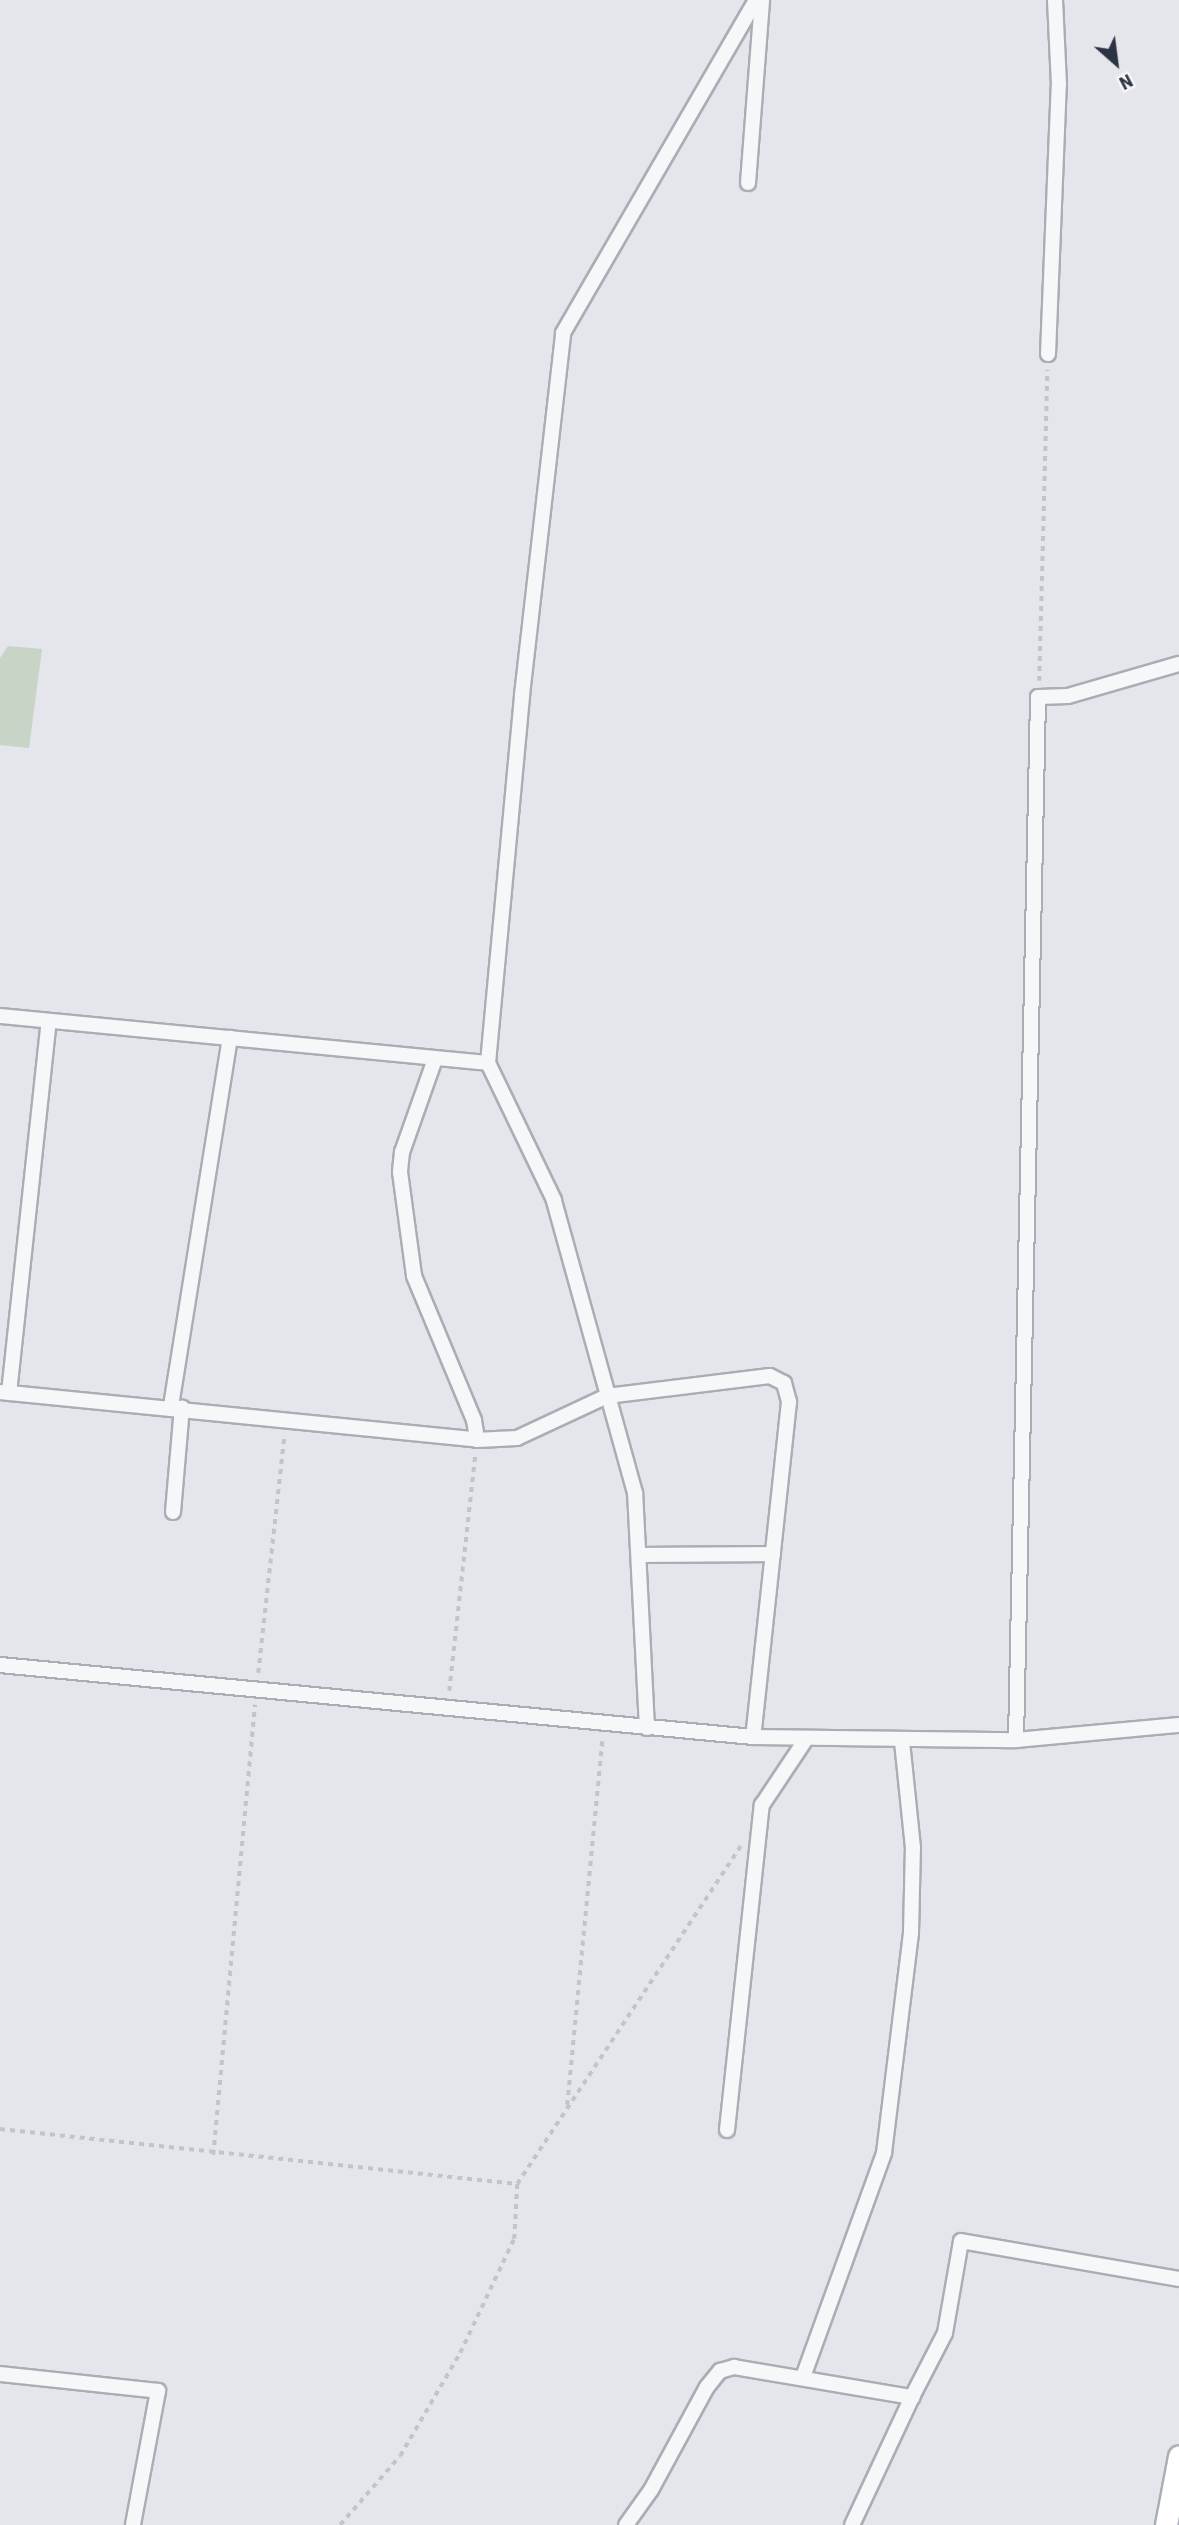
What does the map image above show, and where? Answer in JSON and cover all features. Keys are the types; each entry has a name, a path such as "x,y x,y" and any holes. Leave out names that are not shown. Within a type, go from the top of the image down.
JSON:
{"main road":[{"path":"1166,2525 1179,2456"}],"street":[{"path":"647,1728 642,1555 635,1493 554,1200 488,1063 522,695 562,333 755,0"},
{"path":"748,183 762,0"},
{"path":"1048,354 1059,85 1055,0"},
{"path":"1016,1740 1038,697 1068,696 1179,664"},
{"path":"0,1016 488,1063"},
{"path":"49,1021 5,1392 177,1406 477,1440 517,1438 607,1396 770,1376 784,1382 789,1402 753,1737"},
{"path":"173,1512 177,1406 230,1038"},
{"path":"435,1059 402,1152 400,1172 414,1276 474,1420 477,1440"},
{"path":"642,1555 773,1554"},
{"path":"0,1665 753,1737 902,1742 1016,1740 1179,1725"},
{"path":"727,2130 762,1805 806,1738"},
{"path":"803,2377 884,2153 911,1933 913,1848 902,1742"},
{"path":"852,2525 945,2333 961,2241 1179,2279"},
{"path":"626,2525 720,2371 734,2367 912,2397"},
{"path":"0,2374 158,2391 133,2525"}],"path":[{"path":"1038,697 1048,354"},
{"path":"213,2155 256,1690 286,1418"},
{"path":"447,1709 477,1440"},
{"path":"567,2105 604,1724"},
{"path":"340,2525 400,2456 460,2353 514,2239 517,2184 760,1816"},
{"path":"0,2129 213,2155 517,2184"}],"green space":[{"path":"8,646 42,649 29,748 0,745 0,658"}]}
